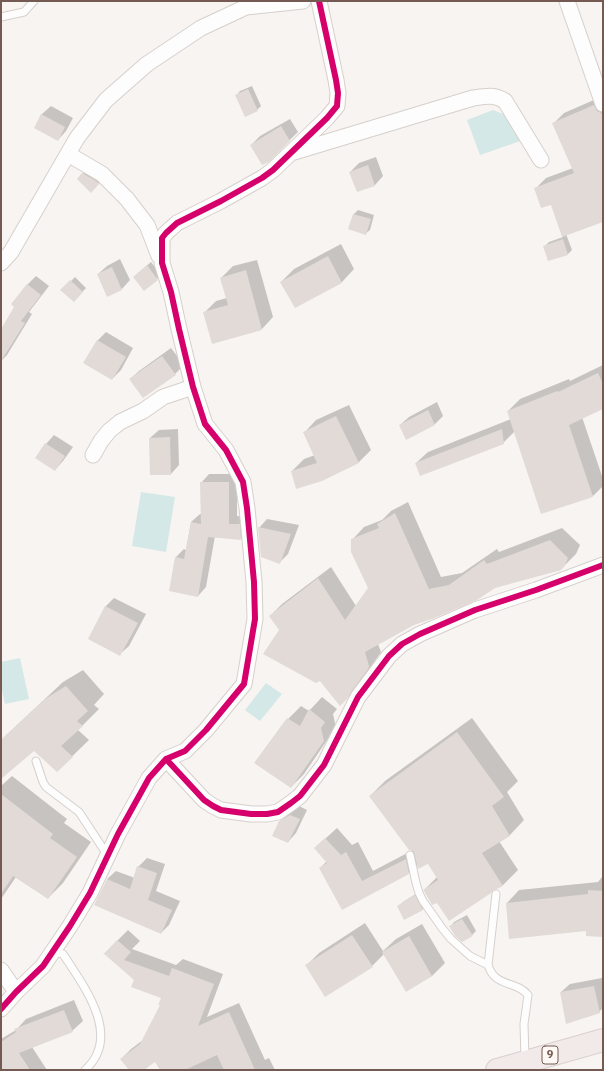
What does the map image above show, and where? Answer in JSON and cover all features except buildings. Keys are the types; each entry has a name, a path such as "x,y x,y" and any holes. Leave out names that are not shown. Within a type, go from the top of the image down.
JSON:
{"highway":[{"name":"9","path":"497,1070 603,1040"}],"street":[{"path":"1,263 11,252 77,138 106,100 147,64 201,28 244,4 303,1"},
{"path":"162,262 162,238 177,223 222,201 273,170 327,118 336,106 338,93 336,80 319,1"},
{"path":"567,1 603,104"},
{"path":"291,153 473,98 491,96 498,97 505,102 541,160"},
{"path":"1,1009 43,966 90,893 118,834 149,778 166,759 185,751 206,730 244,684 255,619 254,582 243,482 226,450 205,424 193,387 171,292 162,262 147,225 127,199 102,174 68,154"},
{"path":"93,454 109,431 120,422 143,411 164,396 193,387"},
{"path":"166,759 204,800 217,808 230,812 251,814 278,812 300,796 324,765 358,697 389,656 402,644 420,634 475,610 536,590 603,565"},
{"path":"1,970 16,992"}],"lane":[{"path":"1,17 24,12 34,1"},
{"path":"36,761 46,787 79,812 108,856"},
{"path":"410,855 419,893 438,923 451,939 470,956 488,965"},
{"path":"496,894 488,965 490,972 500,981 518,988 528,995 524,1024 526,1060 519,1064"},
{"path":"52,952 63,954 93,1004 99,1019 101,1031 100,1045 97,1056 85,1070"}],"shaded area":[{"path":"493,110 511,117 526,139 480,155 467,120"},
{"path":"141,492 175,497 166,552 132,546"},
{"path":"20,658 29,699 5,704 1,686 1,662"},
{"path":"266,683 282,694 260,721 245,710"}],"cycle path":[{"path":"1,1009 43,966 70,926 90,893 118,834 149,778 166,759 185,751 206,730 244,684 255,619 254,582 243,482 226,450 205,424 193,387 171,292 162,263 162,238 177,223 221,201 262,178 273,170 327,118 337,106 338,93 336,80 319,1"},
{"path":"166,759 204,800 221,810 251,814 278,812 300,796 324,765 358,697 389,656 402,644 420,634 475,610 536,590 603,565"}]}
